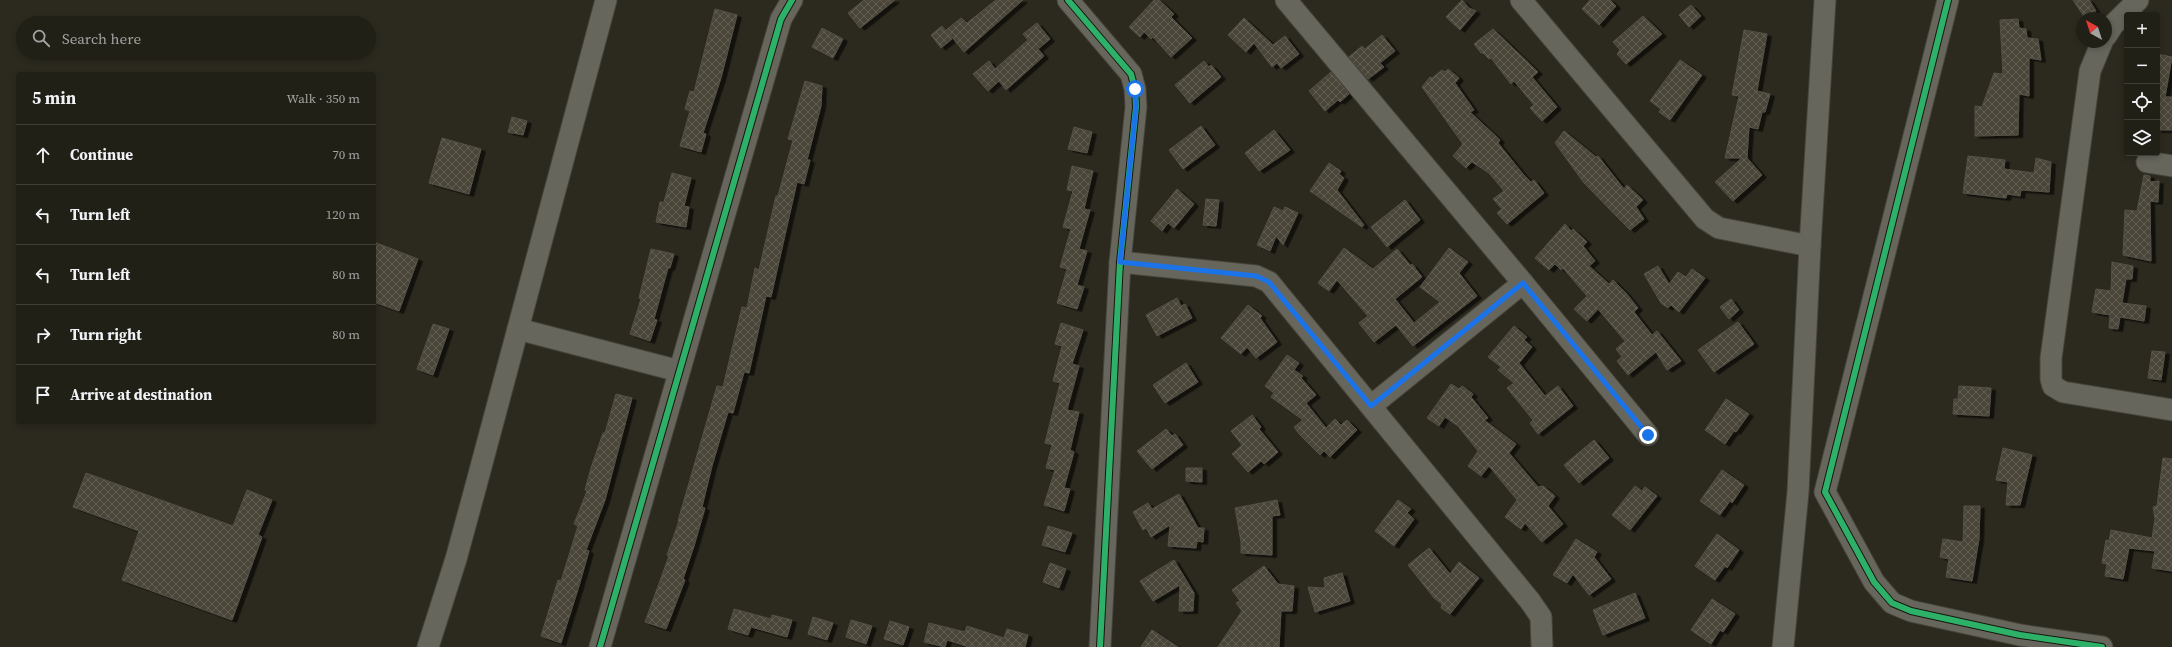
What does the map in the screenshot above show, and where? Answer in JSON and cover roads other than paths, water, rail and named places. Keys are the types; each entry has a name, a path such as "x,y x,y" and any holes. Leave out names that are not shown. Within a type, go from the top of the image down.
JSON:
{"street":[{"path":"428,647 456,558 606,0"},
{"path":"600,647 781,19 792,0"},
{"path":"1068,0 1130,74 1135,89 1136,107 1120,262 1100,647"},
{"path":"1286,0 1648,435"},
{"path":"1521,0 1705,219 1719,228 1810,246"},
{"path":"1783,647 1798,492 1810,246 1825,0"},
{"path":"1948,0 1825,492 1874,582 1892,603 1912,611 2019,641 2102,647"},
{"path":"2112,27 2138,0"},
{"path":"2099,48 2090,70 2051,358 2051,378 2053,386 2063,392 2172,410"},
{"path":"2147,162 2172,166"},
{"path":"1120,262 1256,276 1269,282 1530,601 1541,617 1542,647"},
{"path":"1371,406 1523,283"},
{"path":"518,329 679,371"},
{"path":"1798,492 1825,492"}]}
